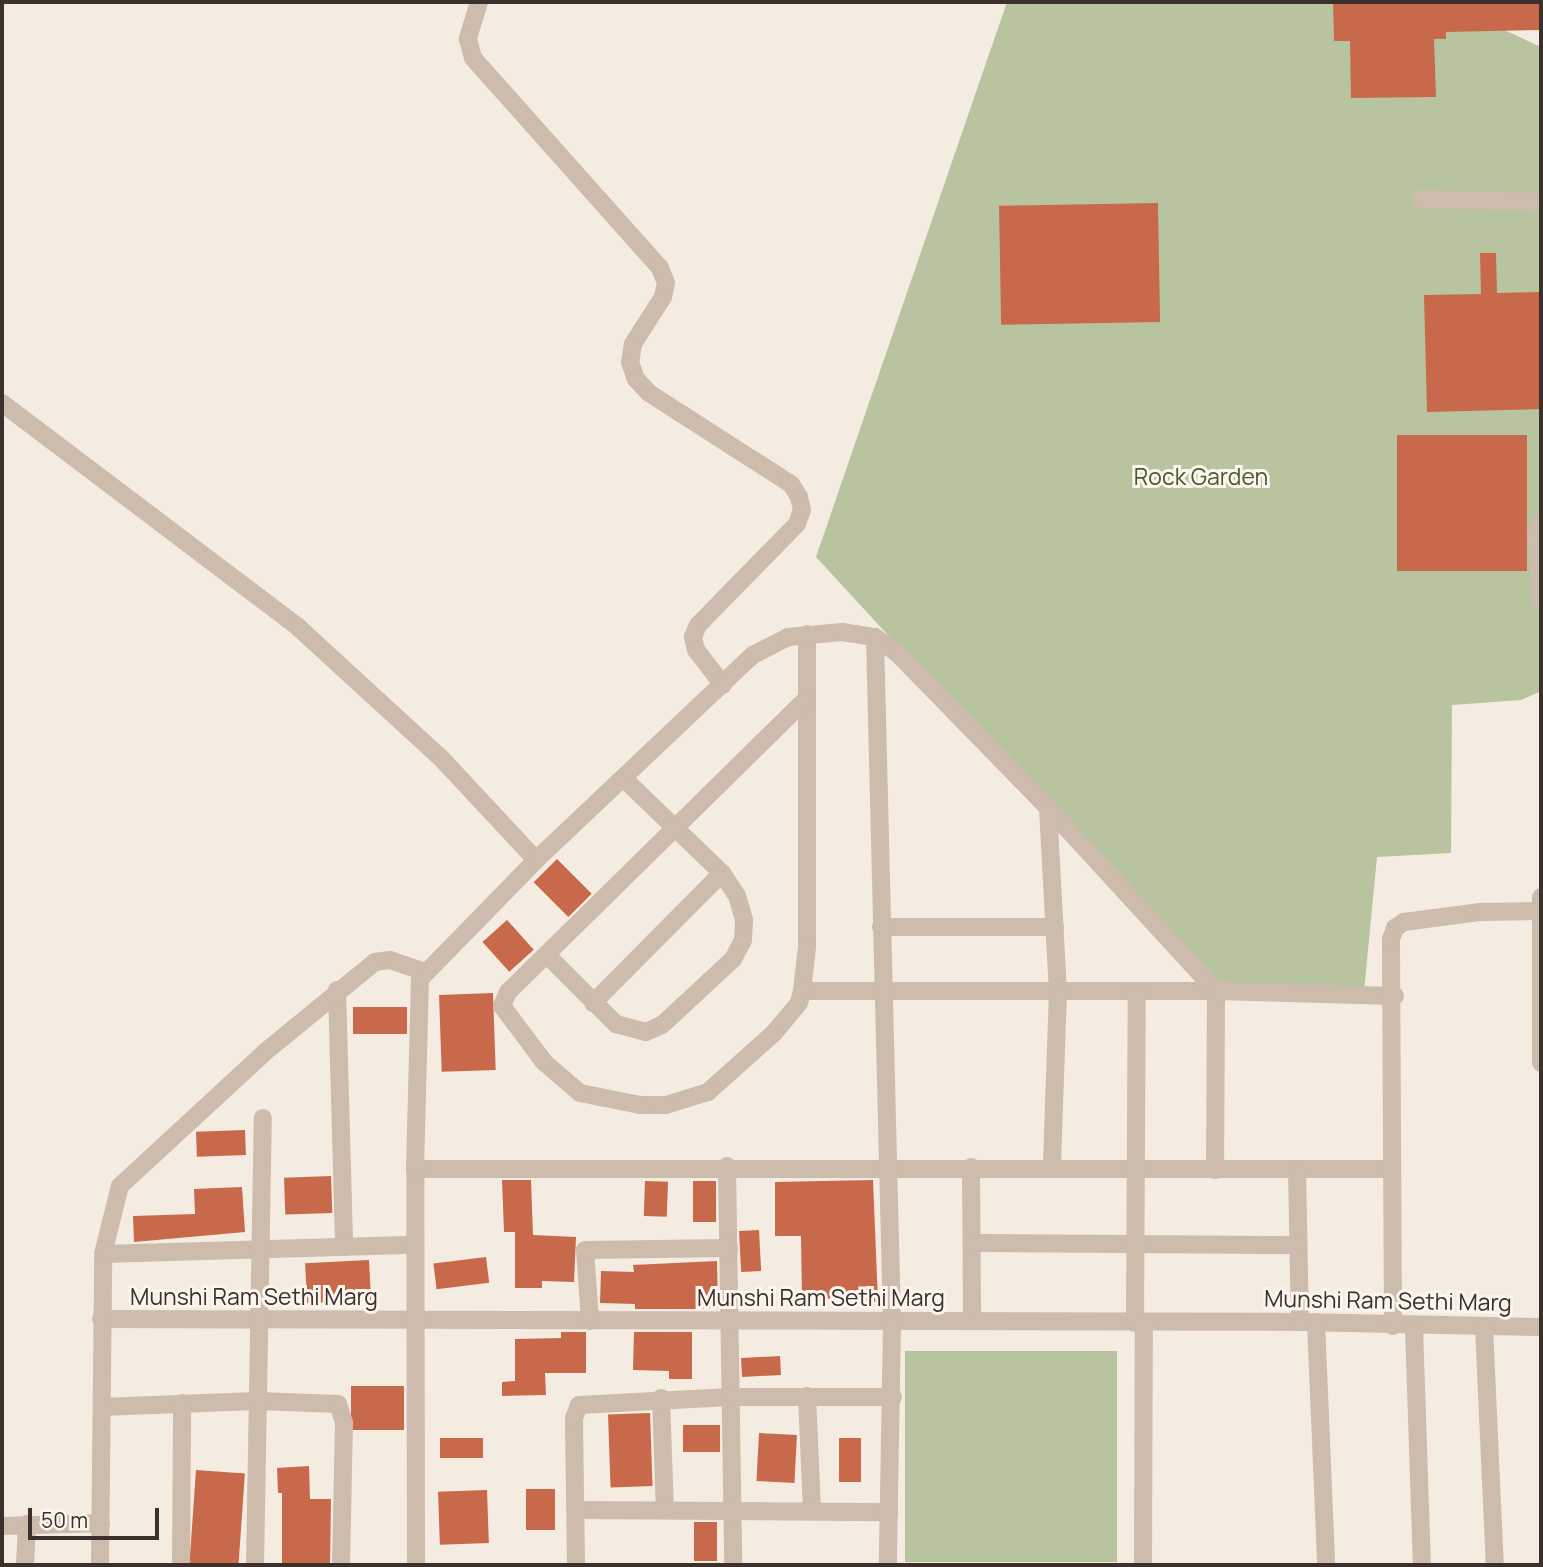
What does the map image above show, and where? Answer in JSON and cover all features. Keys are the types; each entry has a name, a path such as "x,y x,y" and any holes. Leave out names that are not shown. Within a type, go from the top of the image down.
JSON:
{"street":[{"path":"479,2 468,39 473,58 660,268 666,283 663,297 633,344 629,362 636,379 649,393 791,484 799,497 802,510 797,524 698,625 693,637 696,650 723,685"},
{"path":"1421,199 1541,202"},
{"path":"2,403 299,628 441,758 536,860"},
{"path":"1541,522 1536,533 1541,600"},
{"path":"807,634 807,698 807,947 799,1003 774,1033 708,1092 666,1105 640,1105 580,1093 544,1062 504,1012 502,1000 807,698"},
{"path":"416,1565 415,1168 418,993 425,972 536,860 753,655 788,637 807,634 875,637 897,653 1048,808 1216,991 1215,1170"},
{"path":"875,637 880,927 892,1324 888,1565"},
{"path":"547,955 593,1003 629,1031 646,1032 662,1025 733,959 743,940 744,920 737,896 722,873 624,779"},
{"path":"1048,808 1058,991 1052,1166"},
{"path":"593,1003 722,873"},
{"path":"1393,1325 1391,1169 1395,996 1391,939 1404,922 1541,906 1541,1063"},
{"path":"880,927 1055,927"},
{"path":"100,1565 100,1319 103,1254 113,1205 125,1181 337,990 383,960 425,972"},
{"path":"337,990 344,1247"},
{"path":"802,991 1216,991 1395,996"},
{"path":"1137,991 1133,1169 1139,1323 1143,1565"},
{"path":"255,1565 262,1118"},
{"path":"727,1166 733,1565"},
{"path":"415,1168 1052,1166 1215,1170 1391,1169"},
{"path":"971,1167 972,1321"},
{"path":"1297,1170 1298,1245 1308,1322 1326,1565"},
{"path":"972,1243 1298,1245"},
{"path":"103,1254 415,1245"},
{"path":"590,1321 585,1250 729,1248"},
{"name":"Munshi Ram Sethi Marg","path":"100,1319 892,1324 972,1321 1308,1322 1414,1327 1541,1327"},
{"path":"1414,1327 1422,1565"},
{"path":"1484,1327 1495,1565"},
{"path":"576,1565 574,1418 579,1405 730,1396 892,1397"},
{"path":"807,1396 812,1509"},
{"path":"662,1398 665,1510"},
{"path":"102,1407 258,1401 331,1403 343,1409 341,1565"},
{"path":"181,1565 182,1403"},
{"path":"577,1510 812,1509 889,1512"},
{"path":"2,1526 101,1523"},
{"path":"25,1565 27,1524"}],"green space":[{"name":"Rock Garden","path":"1007,2 1443,2 1541,47 1539,692 1521,700 1452,705 1451,853 1377,857 1363,1002 1216,991 816,557"},
{"path":"905,1351 1117,1351 1117,1562 905,1562"}],"building":[{"path":"1333,2 1541,2 1541,30 1446,32 1446,39 1434,39 1436,97 1351,98 1350,41 1334,41"},
{"path":"1158,203 1160,322 1001,325 999,206"},
{"path":"1480,253 1496,253 1497,293 1541,292 1541,409 1427,412 1424,295 1481,294"},
{"path":"1397,435 1527,435 1527,571 1397,571"},
{"path":"557,859 592,894 568,917 534,882"},
{"path":"507,920 534,950 509,972 482,942"},
{"path":"493,993 496,1070 442,1072 439,995"},
{"path":"353,1007 407,1007 407,1034 353,1034"},
{"path":"245,1130 246,1155 197,1157 196,1132"},
{"path":"331,1176 332,1213 285,1215 284,1178"},
{"path":"502,1180 531,1180 533,1235 576,1237 574,1282 542,1281 542,1288 515,1288 515,1232 504,1232"},
{"path":"873,1180 878,1302 802,1300 801,1236 775,1236 775,1182"},
{"path":"645,1181 668,1182 667,1217 644,1216"},
{"path":"693,1181 716,1181 716,1222 693,1222"},
{"path":"242,1187 245,1232 134,1242 133,1216 195,1214 194,1189"},
{"path":"759,1230 761,1271 741,1272 739,1231"},
{"path":"486,1257 489,1283 437,1289 433,1263"},
{"path":"369,1260 371,1300 307,1303 305,1263"},
{"path":"717,1261 718,1309 635,1309 635,1304 600,1303 601,1271 634,1272 633,1265"},
{"path":"561,1332 586,1332 586,1373 545,1373 546,1395 502,1396 502,1382 515,1381 515,1339 561,1338"},
{"path":"634,1332 692,1332 692,1379 669,1379 669,1371 633,1370"},
{"path":"780,1356 781,1375 742,1377 741,1358"},
{"path":"351,1386 404,1386 404,1430 351,1430"},
{"path":"650,1413 653,1486 611,1487 608,1414"},
{"path":"683,1425 720,1425 720,1452 683,1452"},
{"path":"759,1433 797,1435 794,1483 756,1481"},
{"path":"440,1438 483,1438 483,1458 440,1458"},
{"path":"839,1438 861,1438 861,1482 839,1482"},
{"path":"309,1466 310,1499 331,1499 330,1565 282,1565 282,1493 278,1493 277,1468"},
{"path":"196,1470 245,1473 238,1565 189,1565"},
{"path":"526,1489 555,1489 555,1530 526,1530"},
{"path":"487,1490 489,1543 440,1545 438,1492"},
{"path":"694,1522 717,1522 717,1561 694,1561"}]}
